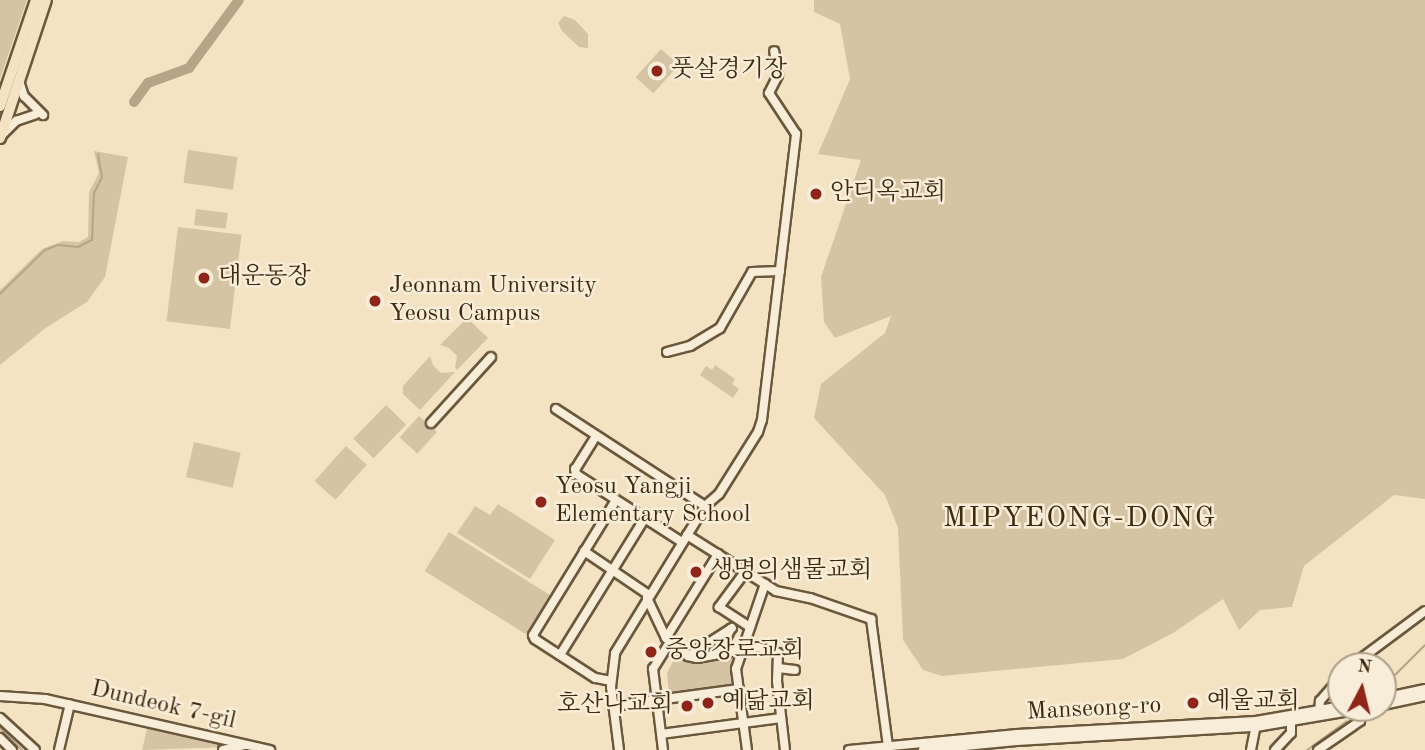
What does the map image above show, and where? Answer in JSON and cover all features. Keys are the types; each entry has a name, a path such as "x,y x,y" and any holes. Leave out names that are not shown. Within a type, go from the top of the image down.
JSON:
{"main road":[{"path":"0,137 3,109 36,0"},
{"path":"3,109 19,78 46,0"}],"street":[{"path":"619,750 611,681 615,653 705,506 719,494 761,426 796,136 792,125 770,94 778,75 774,51"},
{"path":"19,78 24,96 42,115"},
{"path":"3,109 42,115"},
{"path":"0,137 16,121 42,115"},
{"path":"667,352 690,346 720,328 752,272 780,271"},
{"path":"431,423 491,357"},
{"path":"556,409 705,506"},
{"path":"596,436 575,473 645,518 718,554 778,591 810,598 871,619 888,748"},
{"path":"611,681 595,678 535,639 533,631 616,500"},
{"path":"560,655 645,518"},
{"path":"584,551 648,596 668,640 688,656 697,658 758,647 778,653 785,750"},
{"path":"663,750 653,667 718,554"},
{"path":"745,572 719,606 750,627"},
{"path":"747,750 736,669 765,584"},
{"path":"1370,652 1425,611"},
{"path":"718,654 737,619"},
{"path":"688,656 732,628"},
{"path":"778,668 795,670"},
{"path":"613,706 739,689"},
{"path":"1397,695 1425,689"},
{"path":"1319,712 1321,698 1327,692"},
{"name":"Dundeok 7-gil","path":"0,696 70,704 270,750"},
{"path":"1397,702 1425,696"},
{"name":"Dundeok 7-gil","path":"59,750 70,704"},
{"name":"Manseong-ro","path":"923,750 1256,724 1292,720 1327,710"},
{"name":"Manseong-ro","path":"1256,724 1327,711"},
{"path":"0,718 35,750"},
{"path":"661,734 781,718"},
{"path":"1275,750 1291,733 1292,720"},
{"path":"1318,750 1359,722"},
{"path":"1251,750 1256,724"},
{"path":"0,738 12,750"},
{"name":"Manseong-ro","path":"849,750 1017,742"},
{"name":"Dundeok 7-gil","path":"223,750 247,745"}],"shaded area":[{"path":"0,0 27,0 0,79"},
{"path":"814,0 1425,0 1425,499 1394,495 1304,566 1292,607 1260,610 1239,630 1223,599 1173,633 1123,659 942,676 923,670 903,640 898,528 885,495 814,418 821,384 885,333 891,316 835,338 824,322 821,277 861,160 818,154 850,79 840,24 814,12"},
{"path":"564,16 575,20 588,34 588,48 579,47 562,31 558,23"},
{"name":"풋살경기장","path":"661,49 679,65 653,93 636,77"},
{"path":"188,150 238,157 233,190 183,183"},
{"path":"94,151 128,157 105,277 87,302 47,327 0,365 0,290 42,249 63,241 79,242 88,237 89,192 99,173"},
{"path":"196,209 228,213 226,229 194,225"},
{"name":"대운동장","path":"178,227 242,235 230,329 166,321"},
{"path":"467,318 488,338 457,370 457,356 449,348 440,345"},
{"path":"430,356 433,365 441,373 455,372 420,410 403,394 403,386"},
{"path":"715,365 735,379 732,384 739,389 733,398 700,375 706,366 712,370"},
{"path":"386,405 406,424 373,458 353,439"},
{"path":"419,416 437,432 417,454 400,438"},
{"path":"194,442 241,453 233,488 186,477"},
{"path":"346,446 367,465 335,500 315,481"},
{"path":"498,504 555,540 530,579 457,533 475,506 490,515"},
{"path":"449,532 550,595 526,634 425,571"},
{"path":"678,652 691,661 737,657 733,666 733,683 730,686 669,695 667,673"},
{"path":"148,725 231,743 230,747 142,750"}],"waterway":[{"path":"134,102 148,83 189,68 239,0"},
{"path":"0,294 45,250 58,245 78,247 92,240 94,193 102,177 98,154"},
{"path":"1397,673 1425,645"},
{"path":"1307,750 1346,722"},
{"path":"0,728 22,750"}],"place":[{"name":"풋살경기장","path":"657,71"},
{"name":"안디옥교회","path":"816,194"},
{"name":"대운동장","path":"204,278"},
{"name":"Jeonnam University Yeosu Campus","path":"375,301"},
{"name":"Yeosu Yangji Elementary School","path":"541,502"},
{"name":"생명의샘물교회","path":"696,572"},
{"name":"중앙장로교회","path":"651,652"},
{"name":"예닮교회","path":"708,703"},
{"name":"예울교회","path":"1193,703"},
{"name":"호산나교회","path":"687,706"}],"district":[{"name":"MIPYEONG-DONG","path":"1080,519"}]}
